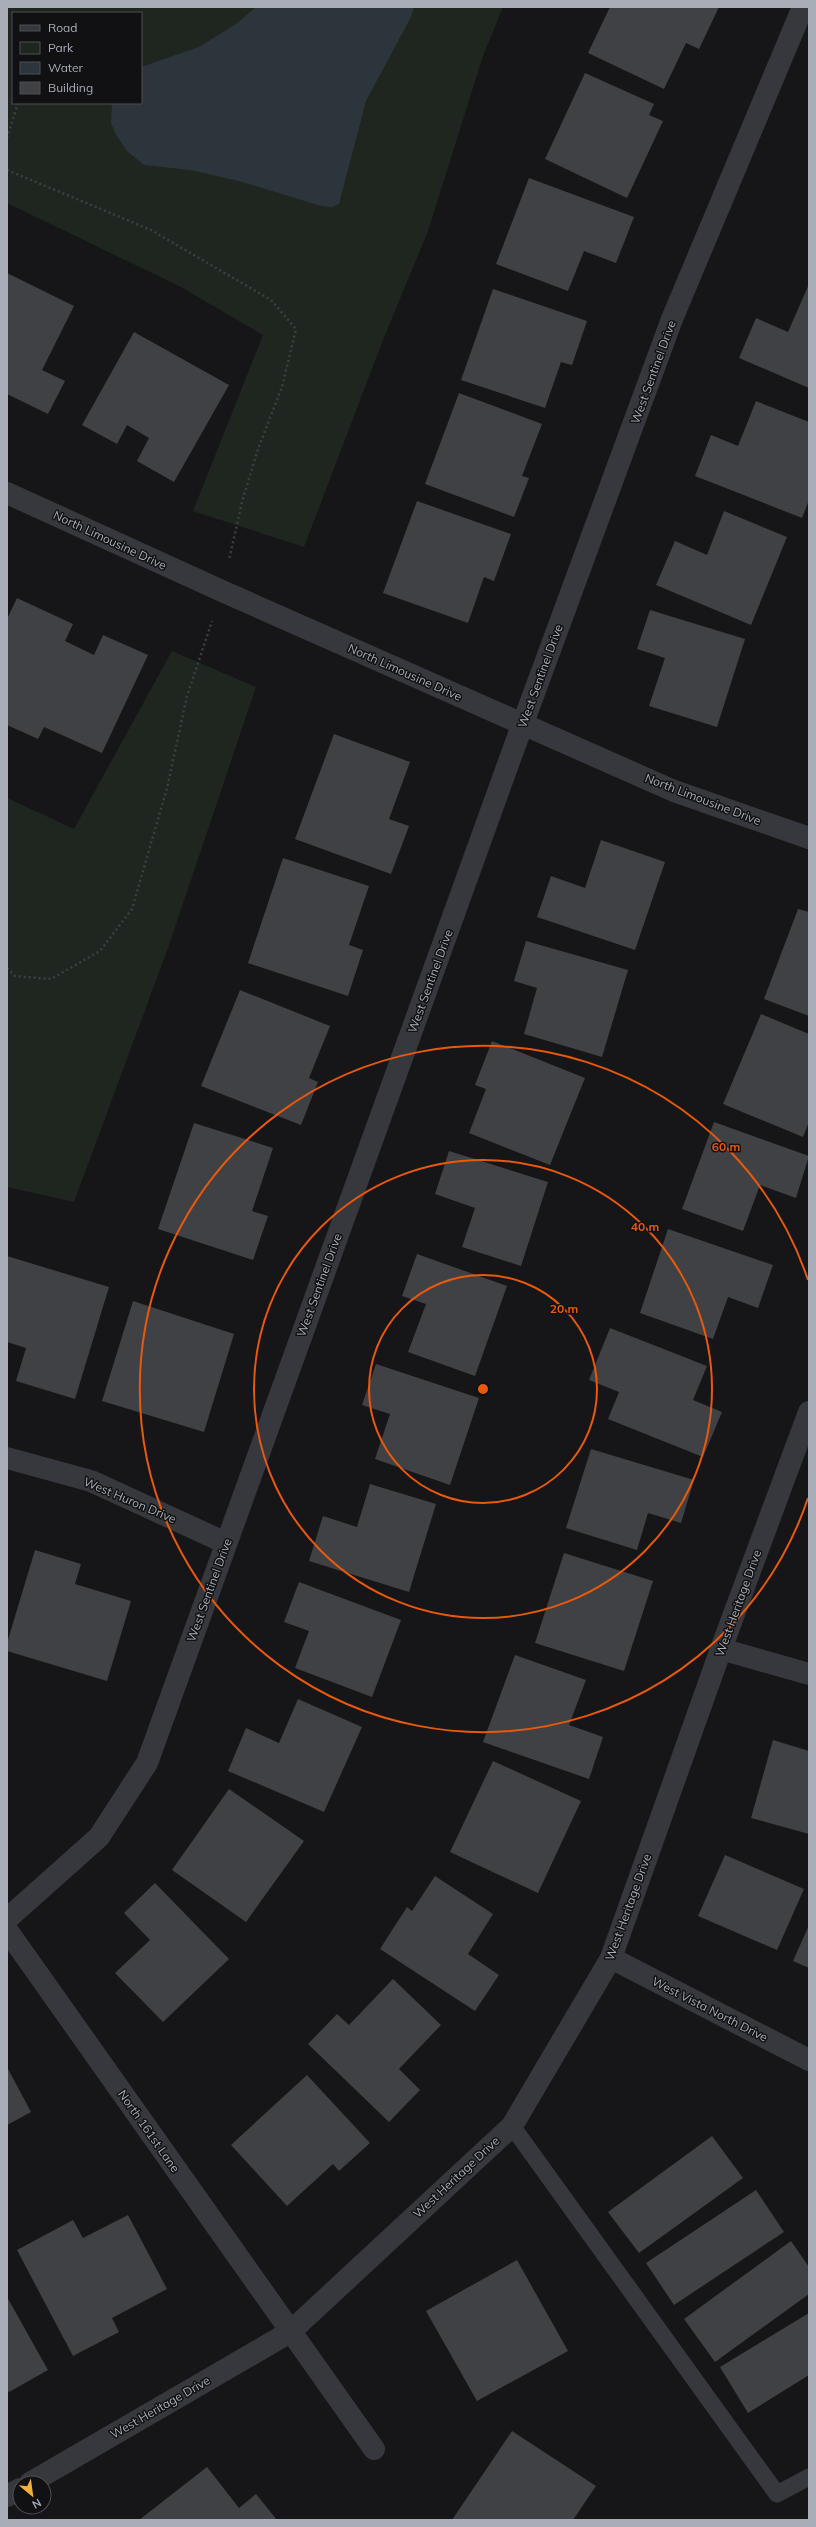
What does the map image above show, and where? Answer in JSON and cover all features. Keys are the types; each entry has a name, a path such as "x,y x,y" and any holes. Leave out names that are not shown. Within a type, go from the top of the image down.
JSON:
{"street":[{"name":"West Sentinel Drive","path":"7,1918 99,1837 147,1763 523,723 672,319 804,7"},
{"name":"North Limousine Drive","path":"7,493 222,591 674,791 809,838"},
{"name":"West Heritage Drive","path":"44,2475 290,2332 512,2126 611,1958 721,1649 809,1412"},
{"name":"West Huron Drive","path":"7,1458 91,1482 226,1543"},
{"path":"721,1649 809,1674"},
{"name":"North 161st Lane","path":"7,1930 290,2332"},
{"name":"West Vista North Drive","path":"611,1958 809,2060"},
{"path":"290,2332 374,2449"}],"lane":[{"path":"512,2126 777,2494 809,2477"}],"path":[{"path":"7,138 18,104"}],"green space":[{"path":"7,7 503,7 483,56 428,231 383,340 304,547 193,511 263,335 181,287 7,203"},
{"path":"172,651 256,687 168,948 74,1202 7,1187 7,798 74,829"}],"water":[{"path":"256,7 414,7 411,17 366,101 339,204 332,207 321,206 239,181 190,170 144,165 127,151 116,135 111,123 112,104 142,104 142,67 199,47 236,24"}],"building":[{"path":"610,7 719,7 699,49 686,43 664,89 588,53"},
{"path":"585,73 654,104 649,115 663,121 627,198 545,159"},
{"path":"529,178 634,217 616,263 584,251 568,291 496,264"},
{"path":"7,273 74,306 42,370 65,381 48,414 7,394"},
{"path":"809,284 809,388 739,358 756,318 788,332"},
{"path":"493,289 587,321 572,365 561,362 545,408 461,380"},
{"path":"134,332 229,385 174,482 137,461 149,438 127,425 117,444 82,425"},
{"path":"459,393 542,424 522,476 529,478 514,517 425,484"},
{"path":"756,401 809,422 809,500 802,518 695,476 711,435 738,446"},
{"path":"417,501 511,534 494,581 484,577 468,623 383,593"},
{"path":"724,511 787,537 751,625 656,585 675,541 707,555"},
{"path":"17,598 73,624 65,641 94,655 103,635 148,655 102,753 44,727 38,739 7,725 7,619"},
{"path":"650,610 745,639 717,727 649,706 665,658 637,649"},
{"path":"334,734 410,762 389,819 409,826 391,874 295,839"},
{"path":"601,840 665,862 635,950 537,917 551,876 585,888"},
{"path":"283,858 369,886 349,945 363,950 348,996 248,963"},
{"path":"798,909 809,912 809,1016 764,999"},
{"path":"526,941 628,970 602,1057 524,1034 537,988 514,981"},
{"path":"240,990 330,1026 309,1078 318,1082 301,1125 201,1086"},
{"path":"761,1014 809,1034 809,1122 803,1137 723,1104"},
{"path":"492,1041 585,1078 550,1165 469,1133 486,1089 475,1085"},
{"path":"714,1122 809,1156 796,1198 760,1185 743,1231 682,1209"},
{"path":"194,1123 273,1148 252,1211 268,1216 253,1260 158,1229"},
{"path":"449,1151 548,1182 521,1266 462,1247 475,1208 435,1194"},
{"path":"668,1229 773,1265 758,1308 728,1297 713,1339 640,1313"},
{"path":"417,1254 507,1286 475,1376 408,1352 426,1304 402,1296"},
{"path":"7,1256 109,1287 75,1399 16,1381 26,1348 7,1342"},
{"path":"133,1301 234,1334 204,1432 102,1401"},
{"path":"610,1328 707,1366 693,1400 722,1412 703,1457 608,1419 619,1392 589,1380"},
{"path":"376,1364 479,1398 450,1485 375,1459 390,1414 362,1405"},
{"path":"591,1449 694,1480 681,1523 648,1513 637,1550 566,1528"},
{"path":"370,1484 436,1504 409,1592 309,1561 323,1516 357,1527"},
{"path":"35,1550 81,1564 75,1584 131,1601 107,1681 7,1651 7,1643"},
{"path":"564,1553 653,1581 624,1671 535,1643"},
{"path":"299,1582 401,1620 372,1697 295,1668 309,1631 284,1622"},
{"path":"515,1655 586,1680 569,1725 603,1737 589,1779 483,1742"},
{"path":"298,1699 362,1727 324,1812 228,1771 246,1728 279,1743"},
{"path":"773,1740 809,1751 809,1834 751,1818"},
{"path":"493,1761 581,1801 538,1893 450,1852"},
{"path":"229,1789 304,1841 246,1922 172,1870"},
{"path":"725,1855 804,1889 777,1950 698,1916"},
{"path":"435,1876 493,1914 468,1954 499,1975 475,2011 380,1949 407,1907 412,1911"},
{"path":"155,1883 229,1959 163,2022 115,1973 150,1940 124,1913"},
{"path":"809,1925 809,1968 793,1961"},
{"path":"393,1979 441,2025 399,2069 420,2090 389,2122 308,2044 337,2014 349,2025"},
{"path":"7,2067 31,2112 7,2125"},
{"path":"307,2075 370,2143 339,2171 333,2164 287,2206 231,2145"},
{"path":"712,2136 743,2178 639,2253 608,2212"},
{"path":"756,2190 784,2232 674,2305 646,2263"},
{"path":"128,2215 167,2289 112,2318 119,2332 73,2356 17,2250 73,2220 83,2238"},
{"path":"791,2241 809,2267 809,2294 715,2362 684,2319"},
{"path":"517,2260 568,2351 477,2401 426,2311"},
{"path":"7,2297 48,2370 9,2392 7,2390"},
{"path":"809,2313 809,2375 748,2413 720,2367"},
{"path":"512,2431 596,2486 573,2520 452,2520"},
{"path":"207,2467 239,2508 256,2494 277,2520 139,2520"}]}
